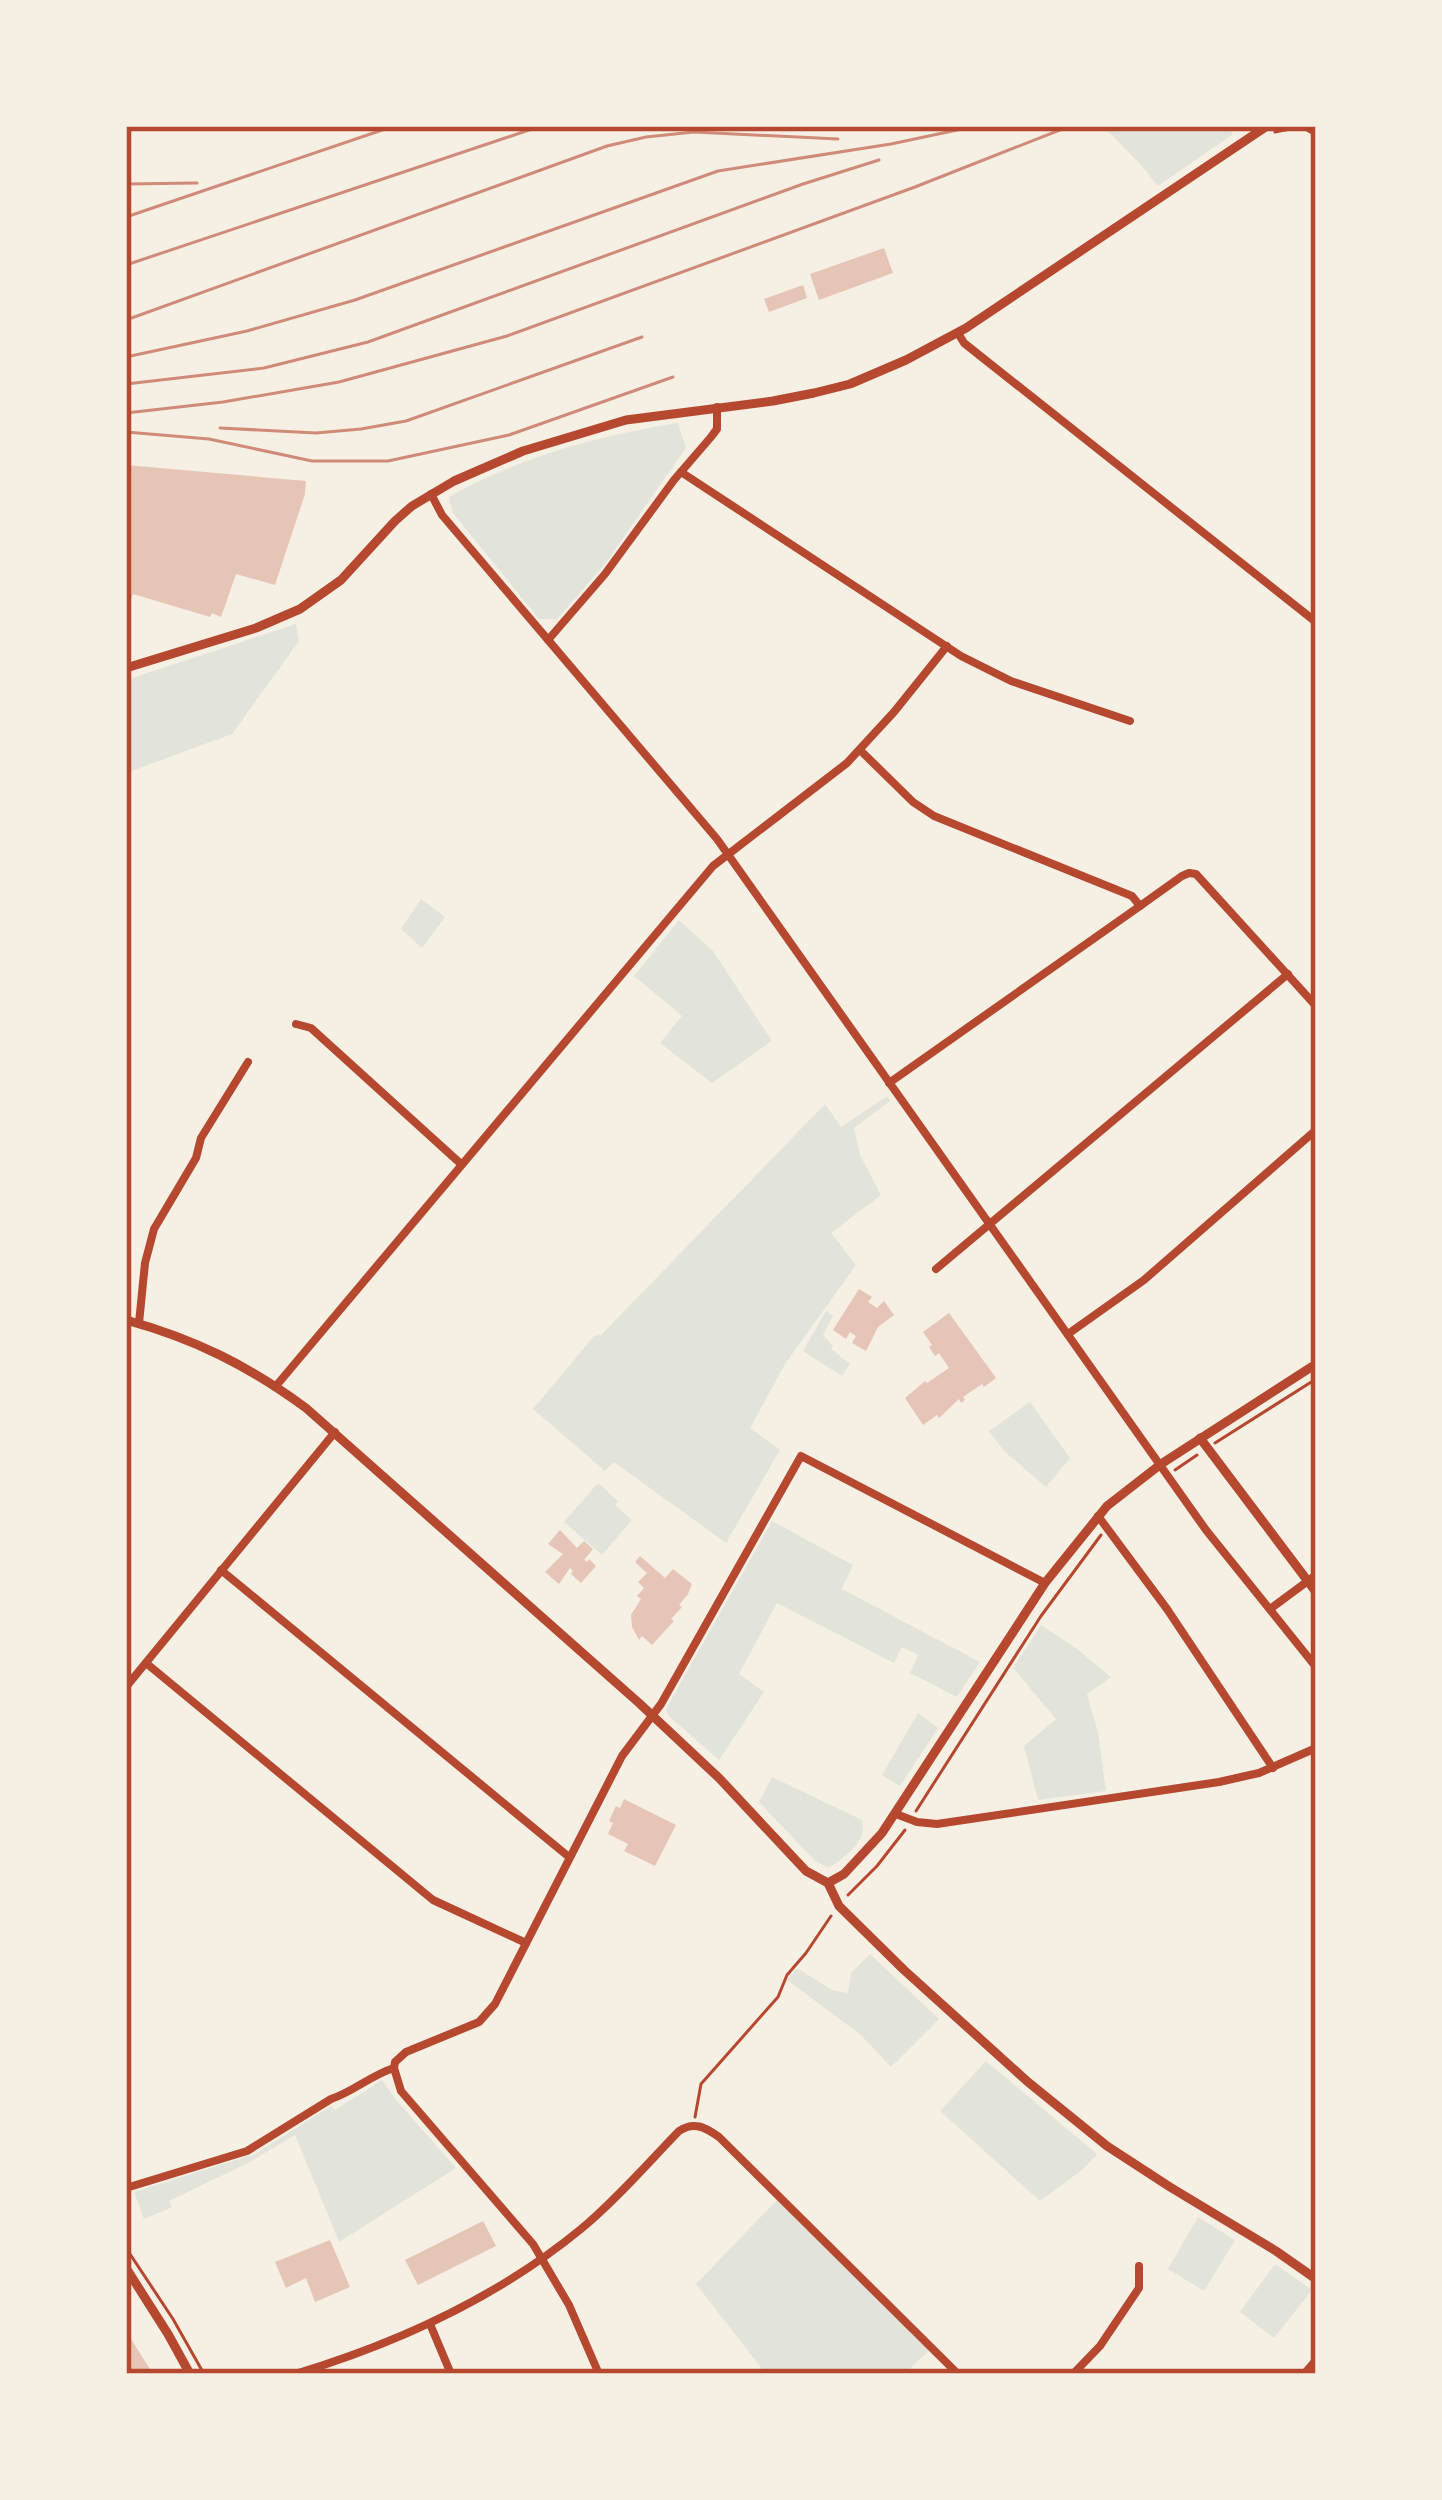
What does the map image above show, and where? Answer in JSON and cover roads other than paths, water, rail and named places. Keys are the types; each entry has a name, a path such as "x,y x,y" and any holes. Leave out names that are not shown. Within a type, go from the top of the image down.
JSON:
{"street":[{"path":"126,668 274,622 300,609 341,580 395,521 430,494 482,468 626,420 773,401 850,383 906,361 958,333 1267,126"},
{"path":"1306,126 1316,132"},
{"path":"958,333 964,343 1316,622"},
{"path":"548,640 717,429 717,407"},
{"path":"681,472 947,646 1011,681 1130,721"},
{"path":"430,494 442,515 728,854 1206,1530 1316,1667"},
{"path":"276,1386 713,866 860,750 947,646"},
{"path":"860,750 934,816 1132,896 1140,906"},
{"path":"890,1083 1189,873 1196,874 1316,1006"},
{"path":"936,1269 1288,974"},
{"path":"296,1024 311,1028 461,1164"},
{"path":"139,1323 154,1229 196,1158 201,1138 248,1063"},
{"path":"1068,1334 1144,1280 1316,1130"},
{"path":"126,1320 220,1354 276,1386 335,1432 652,1715 806,1871 828,1883 839,1906 964,2025 1107,2146 1316,2279"},
{"path":"828,1883 838,1880 882,1834 1045,1583 1098,1516 1161,1464 1316,1364"},
{"path":"126,1687 335,1432"},
{"path":"1200,1438 1312,1578 1316,1592"},
{"path":"599,2374 542,2258 401,2090 395,2062 406,2052 470,2027 488,2013 503,1991 622,1756 661,1704 801,1456 1045,1583"},
{"path":"1098,1516 1273,1768"},
{"path":"221,1570 569,1857"},
{"path":"1270,1609 1312,1578"},
{"path":"146,1663 433,1900 526,1943"},
{"path":"896,1814 937,1824 1220,1782 1273,1768 1316,1748"},
{"path":"126,2188 247,2151 394,2068"},
{"path":"296,2374 430,2324 542,2258 604,2208 679,2131 694,2125 718,2137 958,2374"},
{"path":"1073,2374 1100,2347 1139,2288 1139,2266"},
{"path":"126,2268 190,2374"},
{"path":"430,2324 451,2374"},
{"path":"1304,2374 1316,2360"}],"railway":[{"path":"126,217 394,126"},
{"path":"126,265 541,126"},
{"path":"126,357 247,331 355,300 718,171 976,126"},
{"path":"126,413 339,382 507,336 1070,126"},
{"path":"126,320 607,146 694,132 838,139"},
{"path":"126,384 264,368 368,342 879,160"},
{"path":"126,184 197,183"},
{"path":"220,428 316,433 406,421 642,337"},
{"path":"126,432 209,439 312,461 388,461 509,435 673,377"}]}
